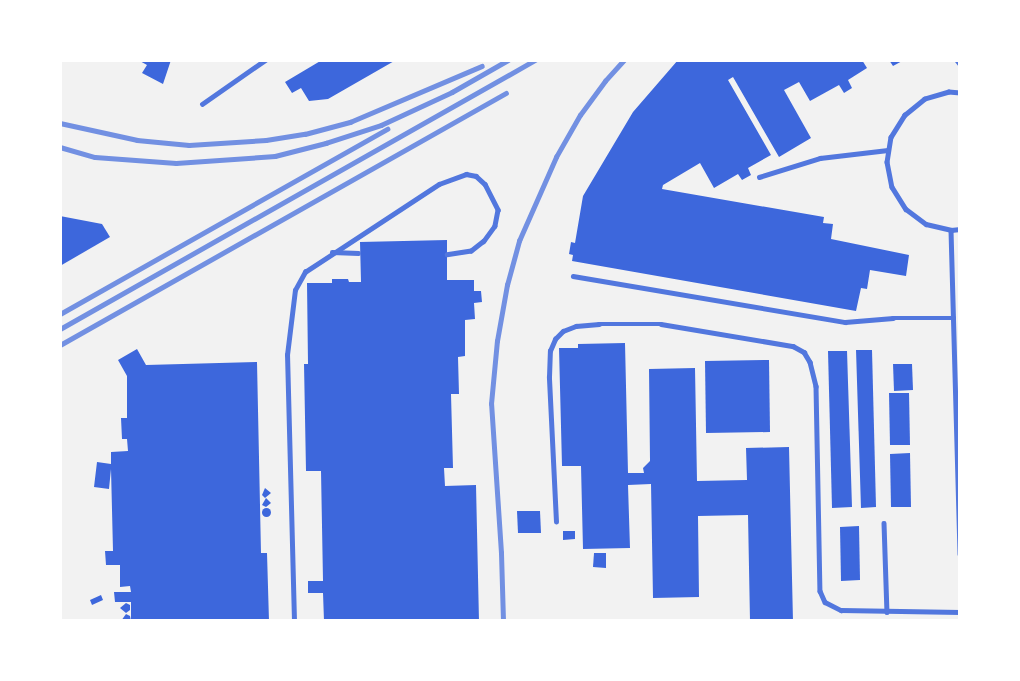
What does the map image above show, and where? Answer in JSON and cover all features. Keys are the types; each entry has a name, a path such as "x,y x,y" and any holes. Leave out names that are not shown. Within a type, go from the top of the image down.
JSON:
{"lane":[{"path":"202,104 265,60"},
{"path":"957,60 960,64"},
{"path":"960,93 949,92 925,99 905,115 891,137 888,150 892,187 906,209 926,224 951,230 960,229"},
{"path":"759,177 820,158 888,150"},
{"path":"294,621 287,355 289,324 295,290 305,272 332,252 439,184 466,174 476,176 484,184 498,210 495,226 484,241 471,250 447,255"},
{"path":"951,230 960,554"},
{"path":"332,252 358,253"},
{"path":"573,276 846,321 954,318"},
{"path":"556,522 549,368 550,351 555,339 563,331 576,326 599,324 661,324 793,346 804,352 810,362 816,386 820,591 825,602 832,608 887,612 960,612"},
{"path":"884,523 887,612"}],"building":[{"path":"138,60 171,60 163,84 142,73 147,65"},
{"path":"322,60 396,60 328,99 309,101 301,88 292,93 285,82"},
{"path":"678,60 862,60 867,68 848,80 852,88 844,93 839,85 810,101 799,82 784,90 811,138 779,157 733,77 728,80 771,155 748,168 751,175 742,180 738,174 714,188 700,163 663,185 662,189 824,217 823,223 833,224 831,239 909,255 906,276 870,270 867,289 861,288 856,311 572,261 573,255 569,254 571,242 575,243 583,196 633,112"},
{"path":"889,60 904,60 893,66"},
{"path":"60,216 102,224 110,237 60,266"},
{"path":"447,240 447,280 474,280 474,291 481,291 482,302 474,303 475,319 465,320 465,356 458,357 459,394 451,394 453,468 444,468 445,486 476,485 479,621 324,621 323,593 308,593 308,581 323,581 321,471 306,471 304,364 308,364 307,283 332,283 332,279 361,282 360,242"},
{"path":"625,343 628,473 644,473 643,468 650,461 649,369 695,368 697,481 747,480 746,448 789,447 793,621 750,621 748,515 698,516 699,597 653,598 651,484 628,485 630,548 583,549 581,466 562,466 559,348 578,348 578,344"},
{"path":"137,349 146,365 257,362 261,553 267,553 269,621 131,621 131,602 115,602 114,592 131,592 130,586 120,587 120,565 106,565 105,551 113,551 111,469 109,489 94,487 97,462 111,464 111,452 128,451 127,439 122,439 121,418 127,418 127,376 118,360"},
{"path":"856,350 872,350 876,507 861,508"},
{"path":"828,351 847,351 852,507 832,508"},
{"path":"769,360 770,432 706,433 705,361"},
{"path":"893,364 912,364 913,390 894,391"},
{"path":"889,393 909,393 910,445 890,445"},
{"path":"910,453 911,507 891,507 890,454"},
{"path":"265,488 271,493 265,498 262,495"},
{"path":"266,498 271,503 266,507 262,505"},
{"path":"266,508 270,512 266,516 262,512"},
{"path":"517,511 540,511 541,533 518,533"},
{"path":"859,526 860,580 841,581 840,527"},
{"path":"563,531 575,531 575,539 563,540"},
{"path":"594,553 606,553 606,568 593,567"},
{"path":"101,595 103,600 92,605 90,600"},
{"path":"126,603 130,605 130,610 126,613 120,608"},
{"path":"126,614 130,616 131,621 121,621"}],"railway":[{"path":"60,147 95,157 176,163 275,156 326,143 381,125 452,92 508,60"},
{"path":"60,329 535,60"},
{"path":"503,621 491,404 497,341 507,285 519,241 556,157 580,115 624,60"},
{"path":"60,123 137,140 189,145 266,140 305,134 350,122 482,66"},
{"path":"60,345 506,93"},
{"path":"60,314 387,129"}]}
